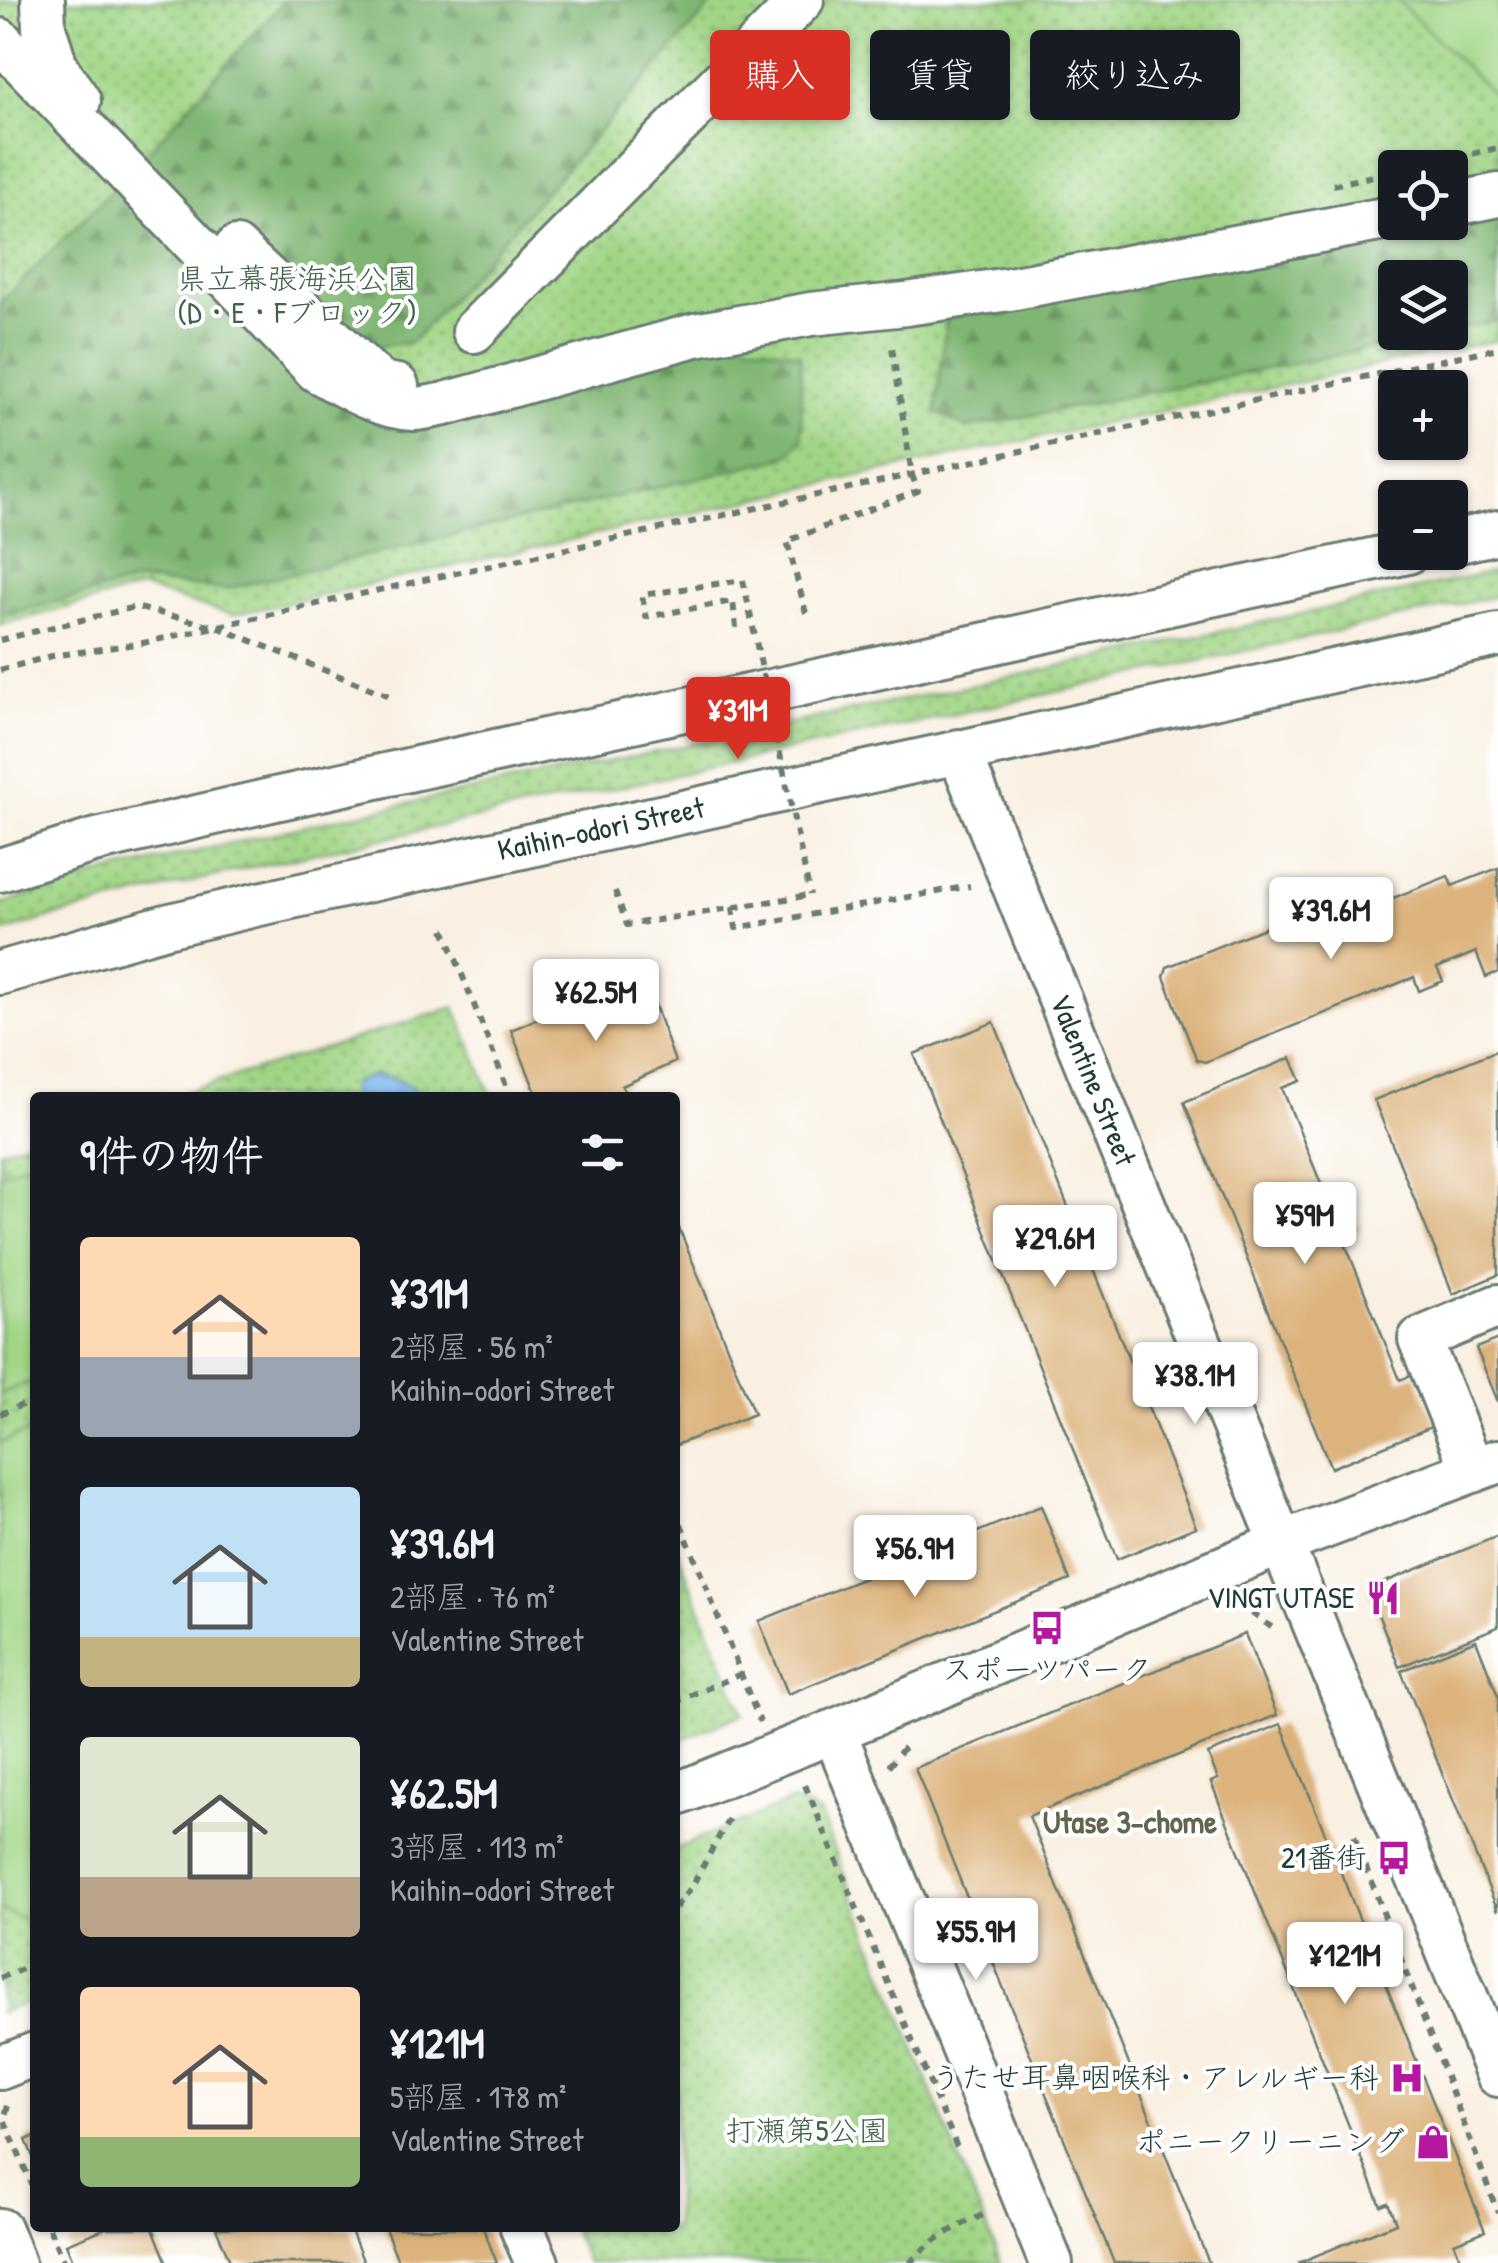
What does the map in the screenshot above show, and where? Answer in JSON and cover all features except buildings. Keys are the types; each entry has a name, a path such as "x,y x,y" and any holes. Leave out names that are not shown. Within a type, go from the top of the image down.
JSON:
{"street":[{"path":"42,0 44,28 57,69 82,106 380,382 420,392 705,316 903,286 1029,274 1378,198"},
{"path":"474,330 802,0"},
{"path":"0,40 316,370 394,407 417,409 445,404 695,335 811,314 1026,286 1378,220"},
{"path":"1468,178 1498,171"},
{"path":"1468,201 1498,194"},
{"path":"1468,539 1498,532"},
{"path":"0,870 92,841 275,799 1378,559"},
{"name":"Kaihin-odori Street","path":"0,973 255,905 1498,635"},
{"name":"Valentine Street","path":"959,751 1498,2075"},
{"path":"680,1793 1282,1543 1486,1466 1420,1338 1498,1306"},
{"path":"834,1731 1051,2263"},
{"path":"5,2085 30,2059"},
{"path":"0,2230 13,2263"},
{"path":"524,2232 536,2263"}],"path":[{"path":"1468,155 1498,148"},
{"path":"806,613 787,541 918,491 912,475 890,332 908,330 906,304"},
{"path":"0,670 52,656 144,643 1498,348"},
{"path":"615,891 627,925 810,894 743,580 642,595 646,617 733,601 736,628"},
{"path":"0,640 135,608 217,627 394,698"},
{"path":"732,907 736,928 970,886"},
{"path":"444,930 509,1092"},
{"path":"0,1414 30,1402"},
{"path":"680,1522 760,1722"},
{"path":"1239,1604 1276,1630"},
{"path":"680,1700 741,1674"},
{"path":"896,1783 888,1765 908,1742"},
{"path":"804,1784 962,2159"},
{"path":"680,1902 732,1813"},
{"path":"1352,1830 1498,2213"},
{"path":"0,1978 30,1966"},
{"path":"5,2085 4,2119 30,2181"},
{"path":"910,2263 944,2232 985,2214 992,2230"},
{"path":"51,2232 64,2263"}],"green space":[{"name":"県立幕張海浜公園 (D・E・Fブロック)","path":"0,0 1498,0 1498,340 1468,346 1468,260 1378,260 1378,350 1451,350 232,615 142,588 0,625"},
{"path":"285,0 716,0 412,342 374,347 365,401 734,340 800,354 802,439 786,457 225,589 140,581 0,616 0,303 122,180"},
{"path":"1397,0 1498,0 1498,109 1497,98"},
{"path":"1498,204 1498,320 1468,328 1468,260 1378,260 1378,347 967,428 936,412 946,318 1378,230 1378,240 1468,240 1468,215"},
{"path":"1498,571 1498,596 243,869 0,933 0,904 105,873 344,817"},
{"path":"455,1007 490,1092 186,1092"},
{"path":"30,1141 30,2001 0,2013 0,1150"},
{"path":"30,1162 30,1382 0,1394 0,1174"},
{"path":"30,1431 30,1921 0,1910 0,1443"},
{"path":"680,1558 743,1714 680,1740"},
{"name":"打瀬第5公園","path":"791,1801 819,1812 1001,2263 587,2263 574,2232 680,2232 680,1847"}],"water":[{"path":"376,1074 421,1092 351,1092 353,1083"}],"place":[{"name":"VINGT UTASE","path":"1383,1598"},
{"name":"スポーツパーク","path":"1047,1628"},
{"name":"21番街","path":"1394,1858"},
{"name":"うたせ耳鼻咽喉科・アレルギー科","path":"1407,2078"},
{"name":"ポニークリーニング","path":"1433,2142"}],"district":[{"name":"Utase 3-chome","path":"1130,1822"}]}
